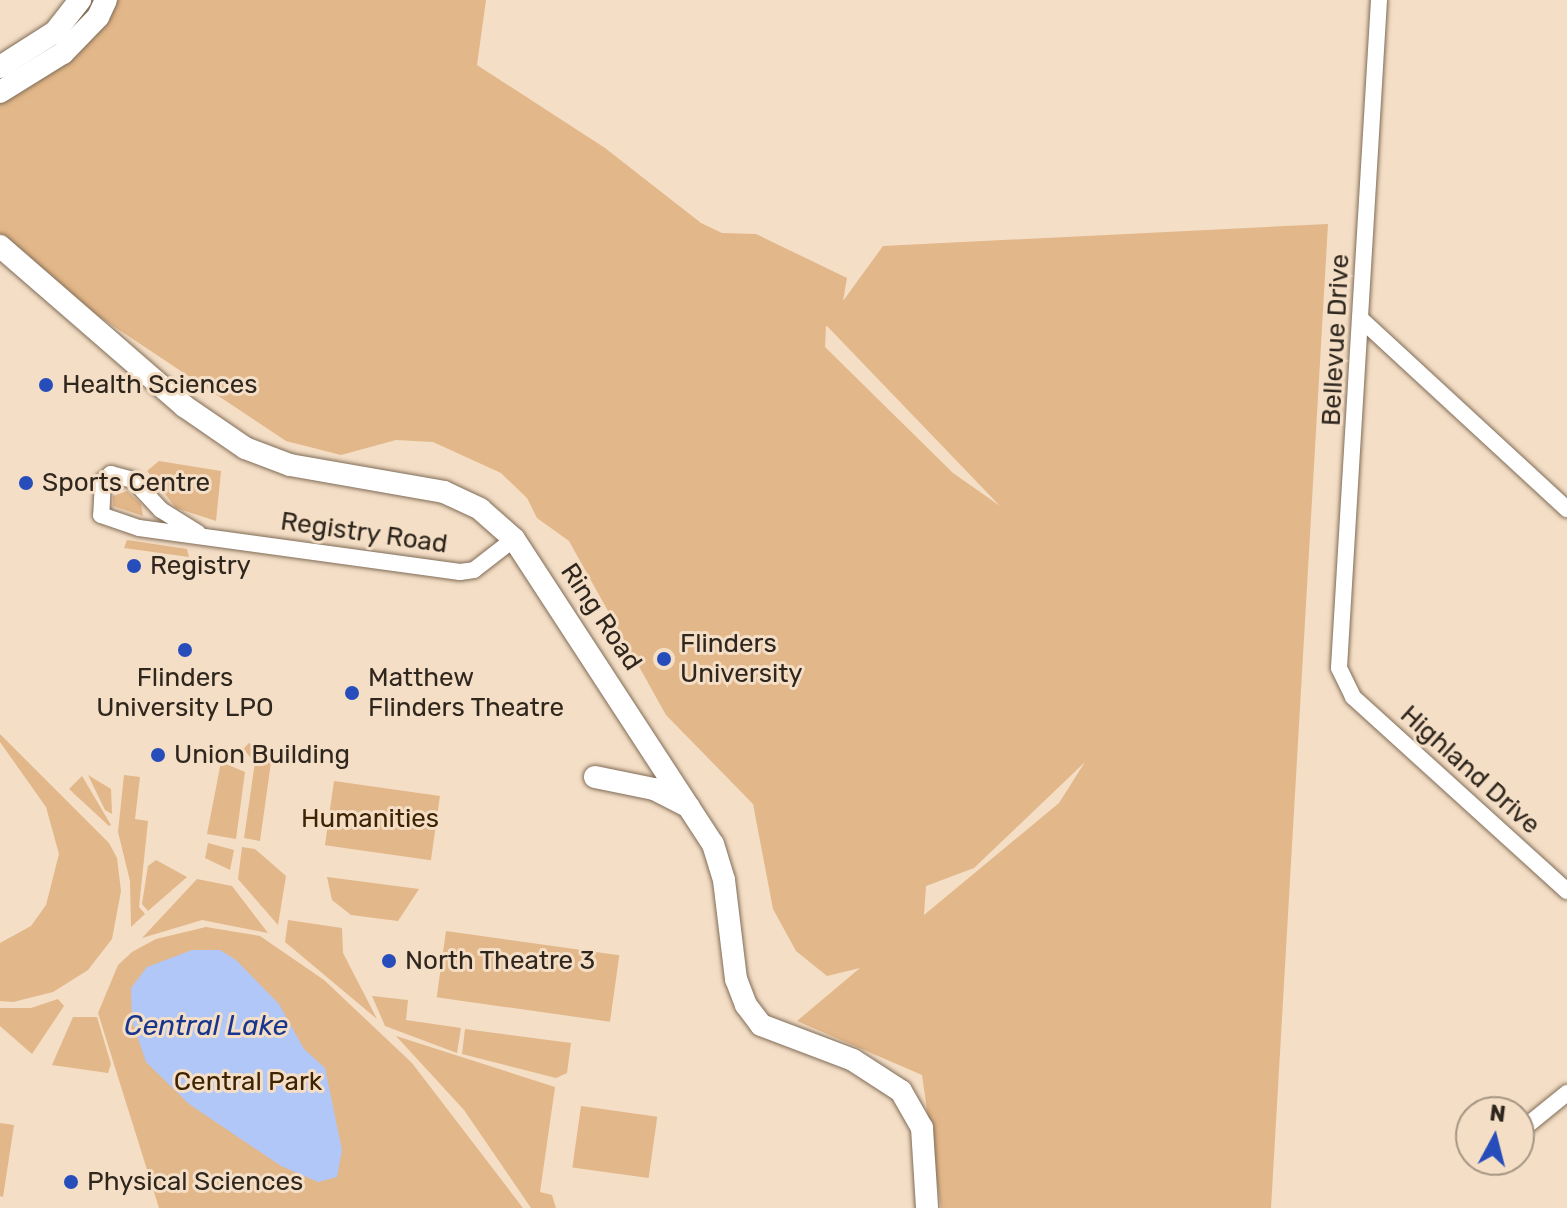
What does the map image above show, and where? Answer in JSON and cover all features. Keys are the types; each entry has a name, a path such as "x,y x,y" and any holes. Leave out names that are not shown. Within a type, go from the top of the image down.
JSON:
{"street":[{"path":"0,67 46,39 80,0"},
{"path":"0,92 63,53 98,17 106,0"},
{"name":"Bellevue Drive","path":"1345,682 1339,668 1379,0"},
{"name":"Ring Road","path":"0,246 184,406 245,448 310,470 444,492 480,509 514,539 696,812 719,860 736,979 746,1005 761,1025 863,1065 901,1091 924,1136 927,1208"},
{"path":"1362,320 1567,509"},
{"name":"Registry Road","path":"198,533 161,510 133,480 111,474 103,481 98,510 105,519 198,533 460,572 474,570 514,539"},
{"name":"Highland Drive","path":"1345,682 1353,697 1567,891"},
{"path":"595,777 675,796 696,812"},
{"path":"1535,1117 1560,1093 1567,1093"}],"green space":[{"path":"106,0 486,0 477,65 605,148 701,223 722,233 756,234 847,278 843,301 883,246 1328,224 1271,1208 941,1208 922,1075 797,1021 860,968 827,976 796,951 773,909 753,804 666,715 569,541 537,518 527,498 501,473 433,442 396,440 341,455 286,441 20,264 0,242 0,92","holes":["827,326 1000,506 953,473 825,347","1085,762 1059,803 924,915 926,886 974,868"]},
{"path":"159,461 221,471 216,521 176,508 147,471"},
{"path":"127,491 141,504 143,516 113,506 113,496"},
{"path":"127,540 187,549 189,557 124,548"},
{"path":"0,734 109,843 117,858 121,891 112,939 88,970 53,992 13,1002 0,1001 0,943 31,926 46,905 59,854 46,807 0,742"},
{"path":"249,743 270,754 262,744 272,755 260,841 244,838 255,762 243,749"},
{"path":"221,762 245,772 236,839 207,834"},
{"path":"88,775 111,789 112,814 105,810"},
{"path":"124,775 140,777 135,819 148,821 139,907 145,914 131,927 130,881 118,832"},
{"path":"82,776 111,825 69,789"},
{"name":"Humanities","path":"334,781 440,796 431,860 325,845"},
{"path":"208,843 234,850 230,870 205,858"},
{"path":"242,847 255,849 286,876 278,925 238,879"},
{"path":"156,860 187,877 148,911 142,904 148,866"},
{"path":"327,877 419,889 398,921 351,915 332,900"},
{"path":"197,879 232,886 268,933 202,920 142,938"},
{"path":"288,920 342,928 343,953 377,1019 285,942"},
{"name":"Central Park","path":"206,927 260,936 324,980 412,1063 523,1208 159,1208 98,1013 118,965 132,952 156,939"},
{"path":"446,931 619,955 610,1022 437,997"},
{"path":"372,996 408,1000 406,1020 461,1028 457,1053 385,1026"},
{"path":"58,999 64,1006 32,1054 0,1026 0,1008 31,1008"},
{"path":"73,1017 97,1017 111,1064 108,1073 52,1065"},
{"path":"465,1029 571,1043 567,1073 556,1078 462,1054"},
{"path":"396,1036 555,1087 540,1192 552,1195 556,1208 531,1208 464,1110"},
{"path":"581,1106 657,1117 649,1178 572,1167"},
{"path":"0,1123 14,1125 3,1197 0,1196"}],"water":[{"name":"Central Lake","path":"192,950 220,950 236,960 279,1004 304,1049 325,1068 342,1150 337,1177 318,1182 281,1166 189,1104 146,1062 132,1021 131,988 147,967"}],"place":[{"name":"Health Sciences","path":"46,385"},
{"name":"Sports Centre","path":"26,483"},
{"name":"Registry","path":"134,566"},
{"name":"Flinders University LPO","path":"185,650"},
{"name":"Flinders University","path":"664,659"},
{"name":"Matthew Flinders Theatre","path":"352,693"},
{"name":"Union Building","path":"158,755"},
{"name":"North Theatre 3","path":"389,961"},
{"name":"Physical Sciences","path":"71,1182"}]}
